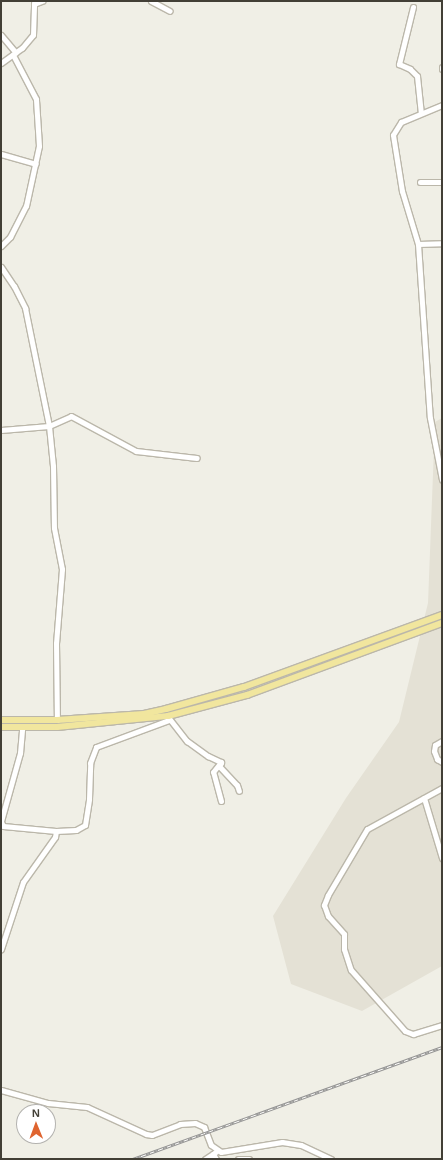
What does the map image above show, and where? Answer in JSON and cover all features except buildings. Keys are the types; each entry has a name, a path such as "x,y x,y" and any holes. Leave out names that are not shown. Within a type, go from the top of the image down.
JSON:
{"main road":[{"path":"1,720 57,720 144,714 195,702 266,680 442,615"},
{"path":"1,727 22,728 169,718 247,695 442,622"}],"street":[{"path":"1,63 14,54 33,35 34,3 42,1"},
{"path":"151,1 170,11"},
{"path":"413,7 399,64 410,69 417,76 421,113"},
{"path":"1,35 14,54 36,99 39,146 24,212 10,238 1,246"},
{"path":"442,105 401,122 393,135 402,191 418,244 430,418 442,480"},
{"path":"1,154 36,164"},
{"path":"420,182 442,182"},
{"path":"418,244 442,243"},
{"path":"1,267 14,286 25,308 49,426 53,466 54,528 62,569 56,643 57,720"},
{"path":"1,430 49,426 71,416 136,451 197,458"},
{"path":"22,728 20,753 1,821 3,826 56,831 76,830 85,825 89,799 90,763 96,747 169,718 187,741 208,756 221,762"},
{"path":"442,741 435,745 434,750 437,759 442,762"},
{"path":"221,762 219,766 237,785 239,791"},
{"path":"221,762 213,772 221,801"},
{"path":"442,788 367,829 328,895 324,905 328,916 344,934 344,949 351,970 405,1030 413,1034 442,1025"},
{"path":"424,798 442,858"},
{"path":"1,949 23,882 55,838 56,831"},
{"path":"1,1090 48,1103 87,1107 146,1134 158,1133 180,1124 195,1123 204,1127 212,1145 218,1150 282,1142 301,1145 331,1159"},
{"path":"205,1159 214,1157 218,1150"},
{"path":"238,1159 249,1159"}],"shaded area":[{"path":"442,418 442,966 362,1011 291,984 273,916 346,798 399,722 428,603 435,422"}],"railway":[{"path":"133,1159 442,1047"}]}
